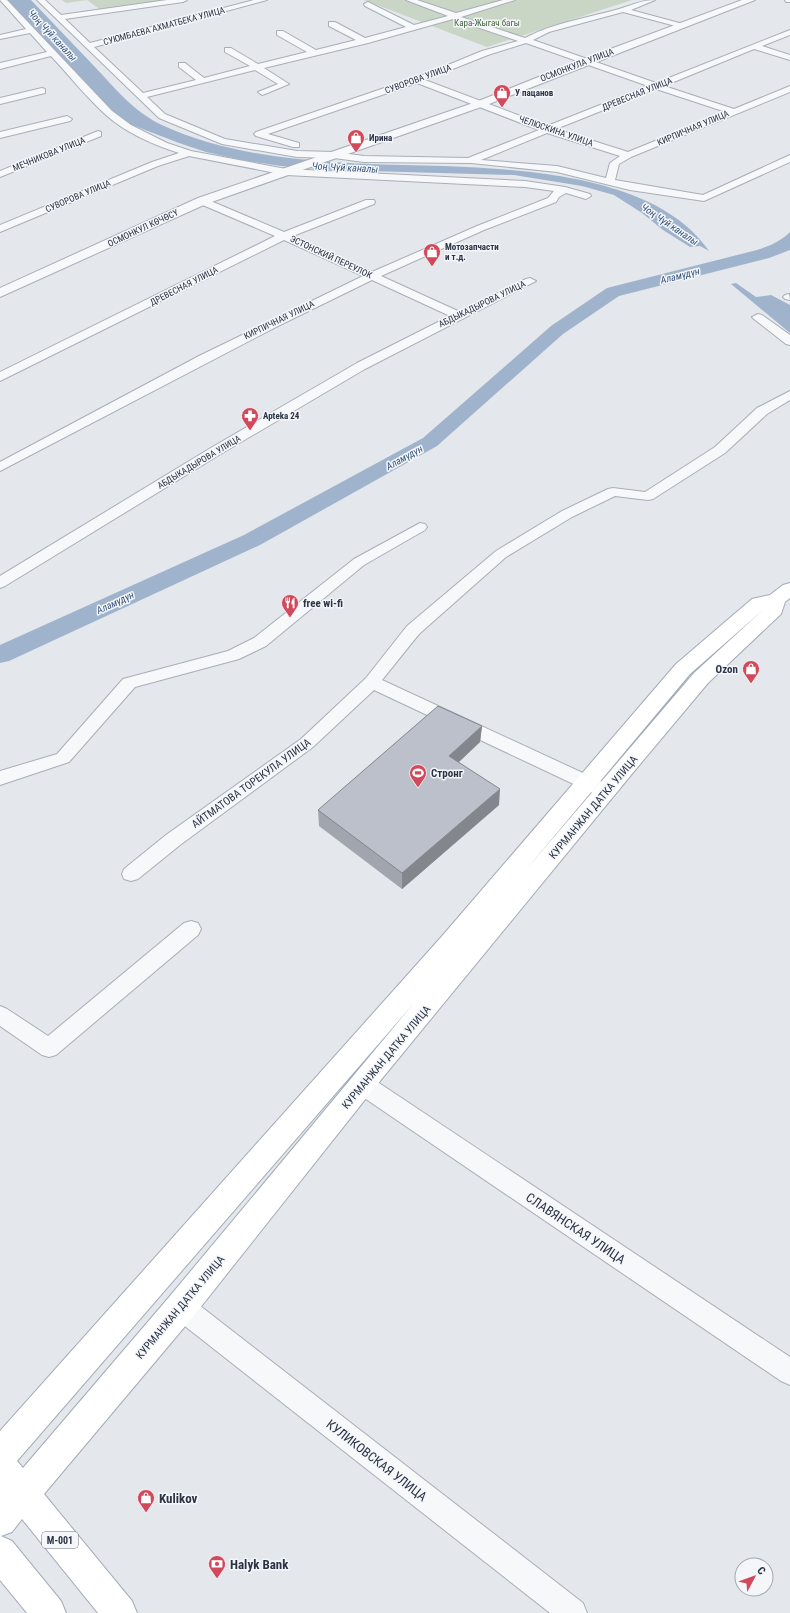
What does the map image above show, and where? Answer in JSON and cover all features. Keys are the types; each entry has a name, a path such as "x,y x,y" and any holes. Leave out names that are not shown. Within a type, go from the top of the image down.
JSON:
{"main road":[{"name":"КУРМАНЖАН ДАТКА УЛИЦА","path":"0,1455 452,942 596,786 701,678 774,610 783,594"},
{"name":"КУРМАНЖАН ДАТКА УЛИЦА","path":"0,1520 181,1307 362,1084 596,786"},
{"name":"М-001","path":"0,1466 120,1613"},
{"path":"0,1552 49,1613"}],"street":[{"path":"41,0 162,116 222,141 296,154 364,159 469,162 557,169 638,188 704,198 790,158"},
{"name":"СУЮМБАЕВА АХМАТБЕКА УЛИЦА","path":"60,18 183,0"},
{"name":"СУЮМБАЕВА АХМАТБЕКА УЛИЦА","path":"88,46 263,0"},
{"path":"410,0 654,86 733,111"},
{"path":"141,96 365,41 511,0"},
{"name":"СУВОРОВА УЛИЦА","path":"331,156 259,134 418,80 485,53 527,40 546,30 623,10 651,0"},
{"name":"ОСМОНКУЛА УЛИЦА","path":"288,171 480,104 585,62 750,0"},
{"path":"158,3 194,18"},
{"path":"3,4 109,113 128,127 164,145 189,153 288,171 525,184 565,190 586,196"},
{"path":"368,4 413,28"},
{"path":"623,10 680,26"},
{"path":"332,24 365,41"},
{"path":"0,37 30,31"},
{"name":"ДРЕВЕСНАЯ УЛИЦА","path":"469,162 790,32"},
{"path":"280,33 315,53"},
{"path":"756,47 790,58"},
{"path":"228,50 286,84 262,92"},
{"path":"0,66 52,53"},
{"path":"182,65 203,80"},
{"name":"ЧЕЛЮСКИНА УЛИЦА","path":"418,80 548,130 628,155"},
{"name":"КИРПИЧНАЯ УЛИЦА","path":"610,181 616,164 628,155 790,89"},
{"path":"0,101 42,91"},
{"path":"0,135 67,119"},
{"name":"МЕЧНИКОВА УЛИЦА","path":"0,174 98,134"},
{"name":"СУВОРОВА УЛИЦА","path":"0,229 156,164 189,153"},
{"name":"ОСМОНКУЛ КӨЧӨСҮ","path":"0,293 202,201 288,171"},
{"name":"КИРПИЧНАЯ УЛИЦА","path":"0,467 255,331 370,276 493,222 552,200 555,196 565,190"},
{"name":"ЭСТОНСКИЙ ПЕРЕУЛОК","path":"202,201 284,236 459,316"},
{"name":"ДРЕВЕСНАЯ УЛИЦА","path":"0,377 284,236 370,202"},
{"name":"АБДЫКАДЫРОВА УЛИЦА","path":"0,583 214,452 361,366 530,280"},
{"path":"758,317 790,341"},
{"name":"АЙТМАТОВА ТОРЕКУЛА УЛИЦА","path":"131,874 173,840 307,743 372,682 413,630 501,554 567,514 613,492 648,496 720,450 762,411 790,396"},
{"path":"0,778 63,758 129,683 233,655 260,642 359,562 420,527"},
{"path":"372,682 596,786"},
{"path":"0,1015 49,1048 191,929"},
{"name":"СЛАВЯНСКАЯ УЛИЦА","path":"362,1084 790,1372"},
{"name":"КУЛИКОВСКАЯ УЛИЦА","path":"181,1307 573,1613"}],"green space":[{"path":"62,0 87,0 66,3"},
{"path":"87,0 176,0 102,11"},
{"name":"Кара-Жыгач багы","path":"364,0 632,0 487,47"}],"water":[{"name":"Чоң Чүй каналы","path":"7,0 31,0 117,91 134,106 152,120 184,134 207,142 253,153 301,159 348,163 490,168 542,174 593,183 640,198 679,220 709,251 700,246 690,247 663,230 642,213 614,195 582,186 514,175 334,170 281,166 241,160 206,152 179,143 127,123 110,110"},
{"path":"790,232 790,248 781,253 730,265 726,260 769,246"},
{"path":"736,283 756,297 771,295 790,305 790,333 731,284"}],"building":[{"name":"Стронг","path":"438,706 482,726 449,756 500,789 402,873 318,810"}],"waterway":[{"name":"Аламүдүн","path":"0,655 252,540 430,442 557,330 613,292 763,254 790,244"}],"place":[{"name":"У пацанов","path":"502,108"},
{"name":"Ирина","path":"356,153"},
{"name":"Мотозапчасти и т.д.","path":"432,267"},
{"name":"Apteka 24","path":"250,431"},
{"name":"free wi-fi","path":"290,618"},
{"name":"Ozon","path":"751,684"},
{"name":"Стронг","path":"418,788"},
{"name":"Kulikov","path":"146,1513"},
{"name":"Halyk Bank","path":"217,1579"}]}
